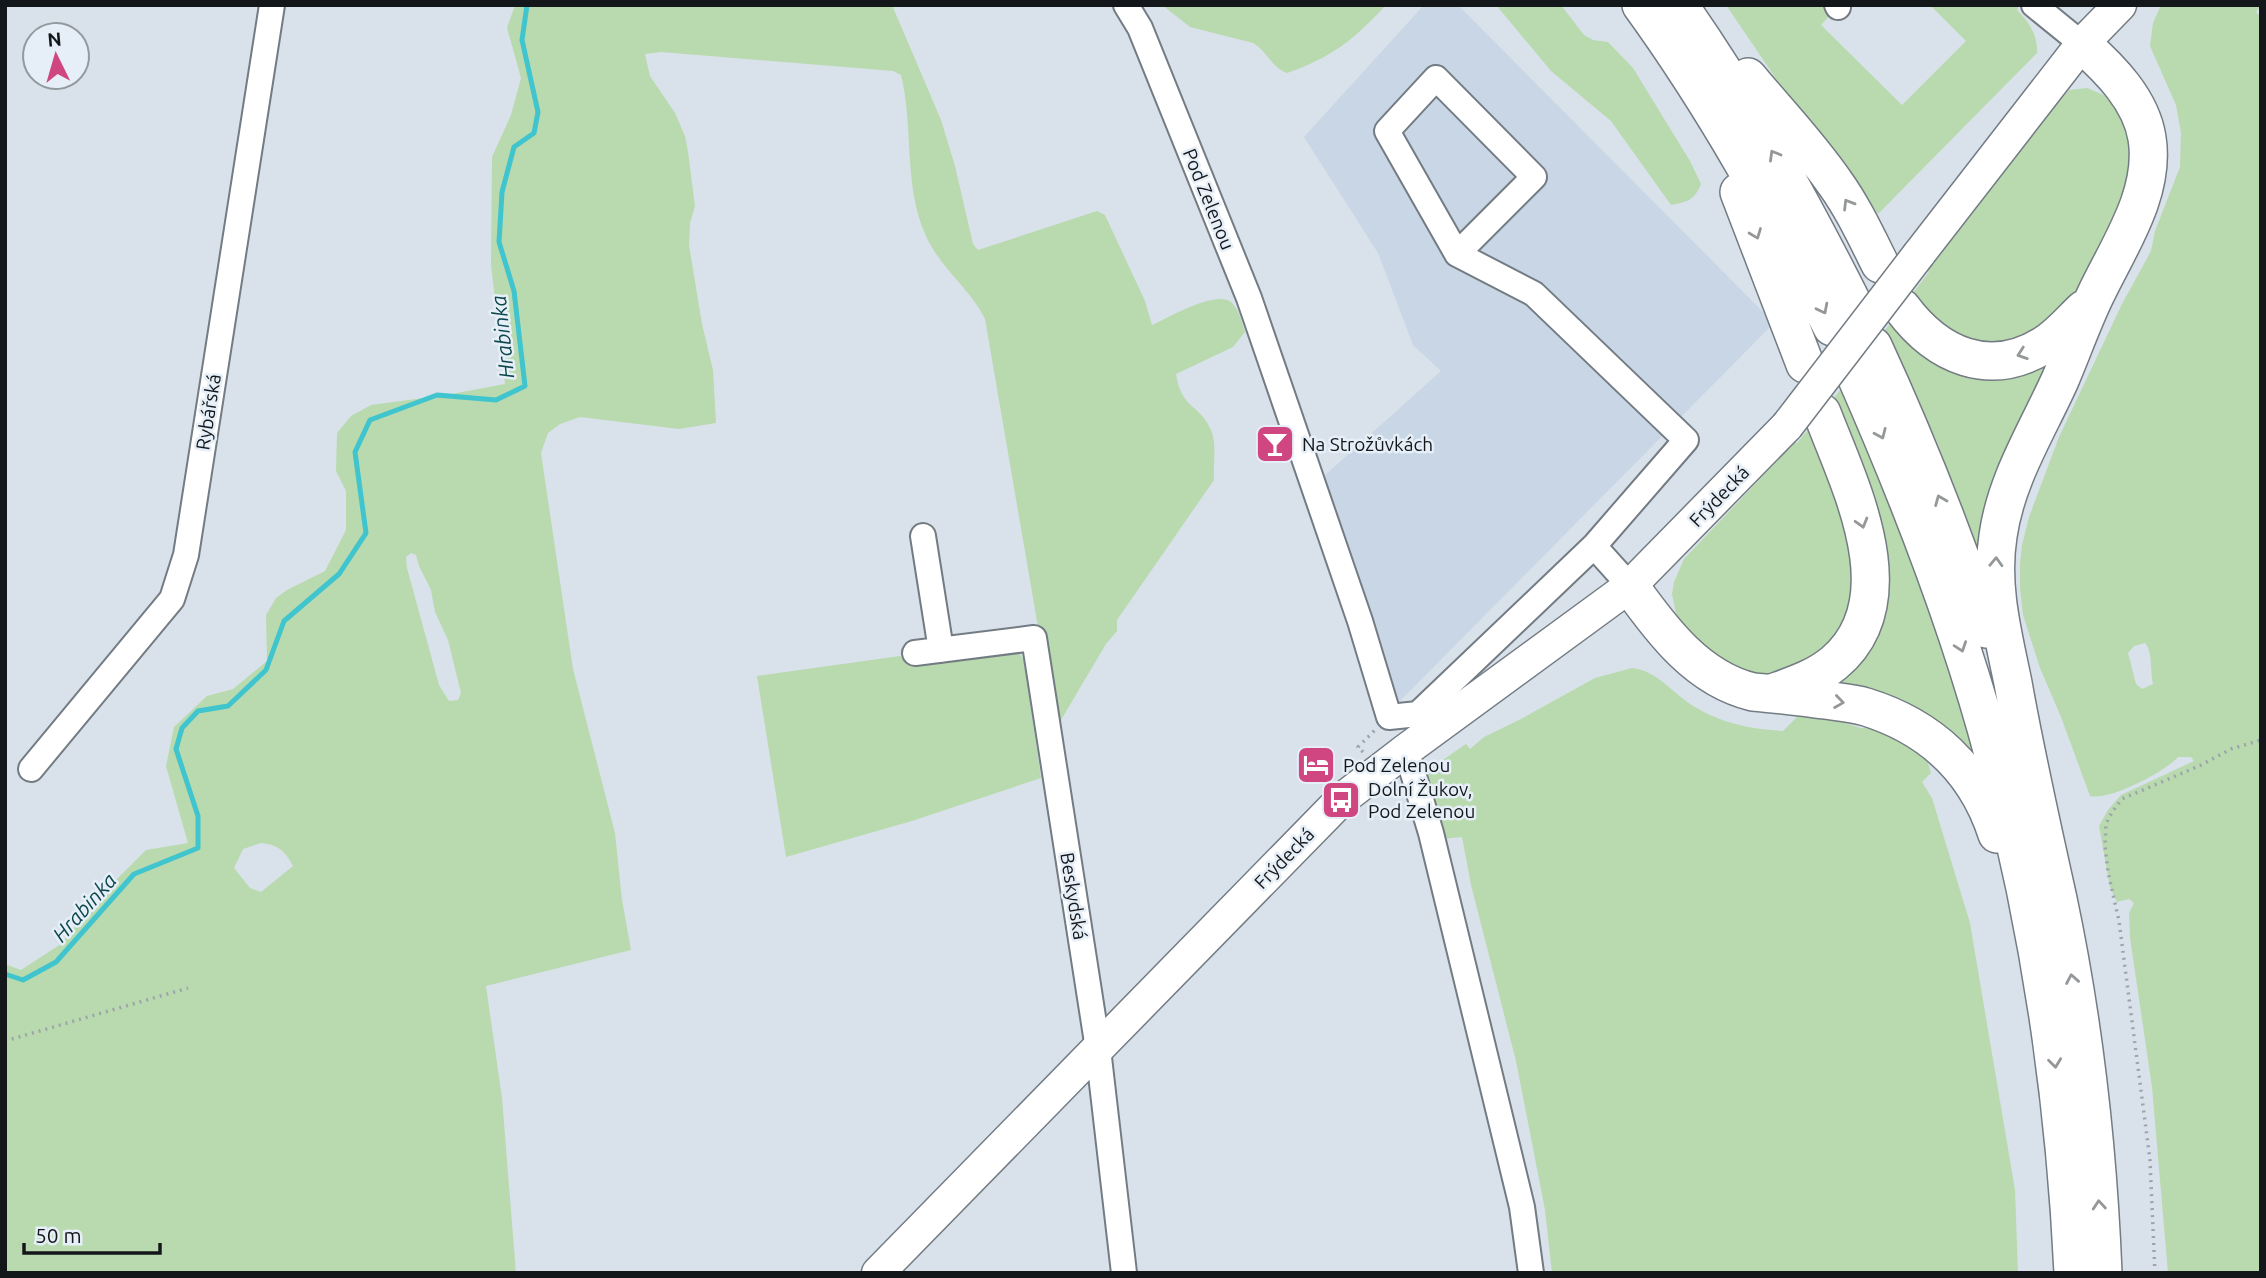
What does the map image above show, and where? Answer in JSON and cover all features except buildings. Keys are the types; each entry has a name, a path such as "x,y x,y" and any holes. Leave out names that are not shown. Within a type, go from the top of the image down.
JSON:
{"highway":[{"path":"1641,5 1722,125 1768,204 1842,314 1808,214 1754,121 1679,5"},
{"path":"1688,5 1834,181 1880,264"},
{"path":"1666,39 1744,204 1805,364"},
{"path":"2082,44 2105,65 2131,97 2141,115 2149,154 2145,184 2136,213 2094,298 2060,380 2020,460 2005,503 1996,547 1996,592 2035,799 2059,903 2086,1063 2103,1273"},
{"path":"1902,308 1920,330 1943,348 1972,358 2003,360 2043,346 2094,298"},
{"path":"2035,799 1988,636 1952,530 1911,427 1863,359 1894,463 1932,561 1966,661 1996,763 2016,846 2041,972 2063,1129 2073,1273"},
{"path":"1771,693 1815,676 1835,662 1852,644 1863,622 1869,599 1871,575 1865,533 1822,413"},
{"path":"1630,586 1656,622 1706,672 1737,688 1864,706 1896,718 1945,749 1983,800 1995,827 2041,972"}],"main road":[{"path":"2082,44 2120,5"},
{"name":"Frýdecká","path":"878,1273 1341,800 1630,586 1787,426 2082,44"}],"street":[{"name":"Rybářská","path":"31,769 172,599 186,555 272,5"},
{"name":"Pod Zelenou","path":"1126,5 1140,28 1249,298 1360,621 1389,716"},
{"path":"2034,5 2082,44"},
{"path":"1389,716 1418,714 1594,546 1686,440 1534,294 1457,254 1387,131 1436,78 1534,177 1457,254"},
{"path":"923,536 941,650"},
{"path":"1594,546 1630,586"},
{"name":"Beskydská","path":"915,653 1034,638 1098,1049 1124,1273"},
{"path":"1406,750 1432,833 1522,1207 1531,1273"}],"path":[{"path":"1378,770 1358,747 1389,716"},
{"path":"2155,1273 2150,1160 2119,921 2105,846 2106,824 2122,799 2231,750 2261,740"},
{"path":"5,1041 188,988"}],"shaded area":[{"path":"1424,5 1458,5 1774,323 1398,703 1323,477 1441,371 1413,345 1378,253 1304,137"}],"green space":[{"path":"515,5 892,5 941,120 973,244 978,250 1097,211 1105,215 1145,301 1152,325 1203,302 1224,299 1236,308 1245,332 1233,347 1176,374 1182,394 1202,415 1213,435 1214,480 1117,620 1117,631 1106,644 1061,720 1054,720 985,319 932,247 919,217 911,177 901,75 893,71 661,52 645,54 650,76 675,113 685,136 695,206 690,223 689,245 702,324 713,370 716,423 679,429 580,417 560,424 548,433 541,453 573,669 615,833 622,900 631,950 486,986 502,1098 516,1273 5,1273 5,964 21,970 61,944 97,899 146,850 188,843 166,766 174,727 207,696 233,689 267,661 266,615 276,598 325,571 346,530 346,491 336,471 337,433 351,416 371,405 505,384 491,265 492,157 511,115 521,78 507,28","holes":["411,553 416,555 431,590 435,612 448,640 461,693 458,700 449,701 439,685 407,568 406,557","261,843 281,850 293,866 261,892 250,888 234,868 243,849"]},
{"path":"1162,5 1386,5 1364,28 1341,46 1317,61 1287,73 1277,67 1253,43 1190,27"},
{"path":"1496,5 1561,5 1584,35 1593,40 1608,42 1633,68 1690,161 1701,184 1693,197 1671,205 1611,121 1551,71"},
{"path":"1726,5 1822,5 1831,14 1821,25 1902,105 1966,41 1930,5 2019,5 2017,10 2029,24 2037,53 1878,214 1868,200 1859,210 1813,133"},
{"path":"2161,5 2261,5 2256,12 2261,17 2261,1273 2168,1273 2152,1087 2130,938 2129,913 2134,903 2129,899 2117,902 2110,887 2099,826 2121,795 2194,761 2191,757 2178,757 2161,770 2123,790 2090,796 2040,668 2023,615 2020,588 2022,545 2029,517 2059,437 2122,304 2151,251 2155,231 2180,167 2181,133 2176,105 2150,46 2153,23","holes":["2145,643 2148,647 2153,684 2142,689 2136,684 2128,653 2134,646"]},
{"path":"2087,88 2106,96 2123,114 2131,137 2130,187 2063,320 1985,352 1906,302 2014,153 2069,90"},
{"path":"1895,317 1915,341 2063,347 1983,565 1938,444 1885,330"},
{"path":"1843,386 1890,498 1950,662 1982,777 1821,690 1863,649 1830,403"},
{"path":"1817,419 1863,570 1848,636 1775,680 1718,664 1677,618 1672,594 1684,559"},
{"path":"1009,650 1021,655 1024,662 1041,778 912,821 786,857 757,676 900,656 911,664"},
{"path":"1632,668 1649,673 1687,702 1727,722 1783,731 1800,714 1817,714 1861,728 1890,728 1926,756 1931,773 1922,782 1932,798 1970,923 2015,1190 2018,1273 1552,1273 1545,1210 1516,1061 1471,885 1462,837 1442,839 1424,773 1466,744 1470,749 1484,737 1595,678"}],"waterway":[{"name":"Hrabinka","path":"5,974 23,980 56,962 134,874 198,848 198,816 176,749 182,728 198,711 228,706 266,670 284,621 339,574 366,533 355,452 370,420 437,395 496,400 525,386 514,291 499,242 502,192 514,147 534,133 538,112 522,40 527,5"}],"place":[{"name":"Na Strožůvkách","path":"1275,444"},
{"name":"Pod Zelenou","path":"1316,765"},
{"name":"Dolní Žukov, Pod Zelenou","path":"1341,800"}]}
